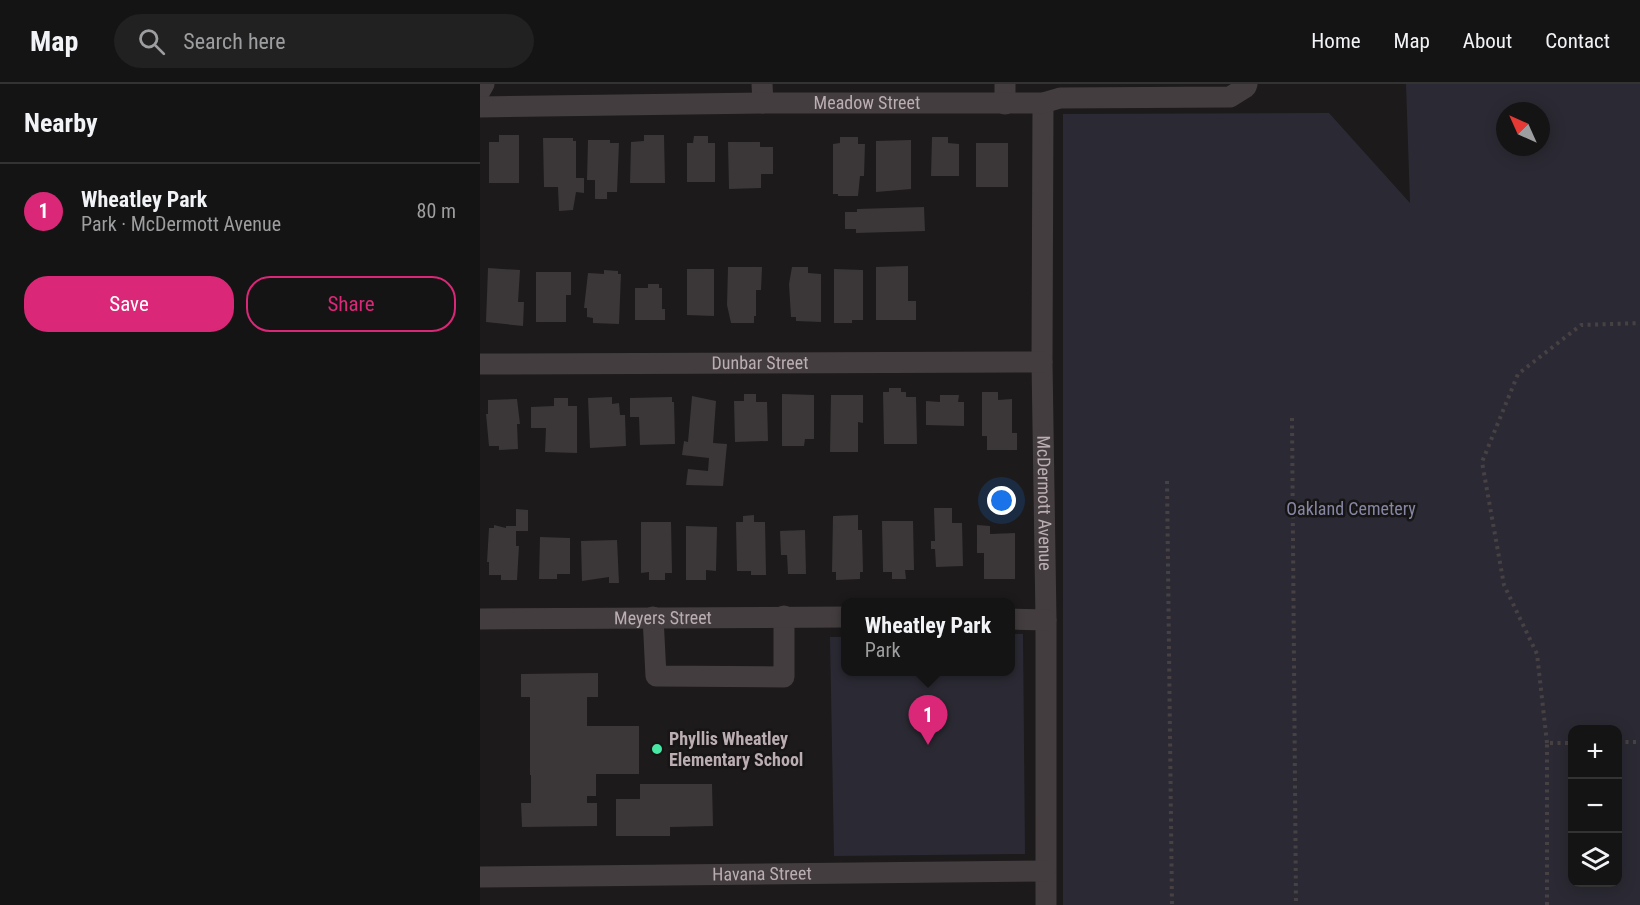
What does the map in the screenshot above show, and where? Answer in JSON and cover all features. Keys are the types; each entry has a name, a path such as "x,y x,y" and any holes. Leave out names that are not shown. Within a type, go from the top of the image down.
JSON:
{"street":[{"path":"480,92 484,84"},
{"name":"Meadow Street","path":"480,107 763,94 1005,94 1043,103 1059,98 1230,97 1247,84"},
{"name":"McDermott Avenue","path":"1043,103 1042,362 1046,620 1046,905"},
{"name":"Dunbar Street","path":"480,364 1042,362"},
{"path":"653,617 656,676 784,677 784,616"},
{"name":"Meyers Street","path":"480,619 841,617"},
{"path":"1015,619 1046,620"},
{"name":"Havana Street","path":"480,876 1045,871"}],"path":[{"path":"1547,905 1547,743 1537,654 1504,585 1482,462 1518,374 1581,325 1640,323"},
{"path":"1292,418 1296,905"},
{"path":"1167,481 1172,905"},
{"path":"1622,742 1640,742"},
{"path":"1547,743 1568,743"}],"green space":[{"name":"Oakland Cemetery","path":"1406,84 1640,84 1640,905 1063,905 1063,114 1329,113 1410,203"},
{"path":"1015,634 1023,634 1025,854 834,856 830,637 841,637 841,676 1015,676"}],"building":[{"path":"499,135 519,135 519,183 489,183 489,142 499,142"},
{"path":"644,135 664,135 665,183 630,183 631,142 644,141"},
{"path":"694,136 708,136 708,143 715,143 715,182 687,182 687,143 693,143"},
{"path":"840,137 858,137 858,144 865,144 864,176 860,176 858,196 833,194 833,144 840,143"},
{"path":"932,137 948,137 948,143 959,144 959,176 931,176"},
{"path":"543,138 573,138 573,141 576,141 576,178 584,178 584,193 576,192 573,210 559,211 558,187 544,187"},
{"path":"588,140 610,140 610,143 619,143 617,192 607,192 607,199 595,199 595,180 587,180"},
{"path":"911,140 911,189 876,192 876,141"},
{"path":"728,142 760,142 760,147 773,147 773,174 761,174 761,188 729,189"},
{"path":"976,143 1008,143 1008,187 976,187"},
{"path":"924,207 925,231 856,233 856,229 845,229 845,212 857,212 857,209"},
{"path":"908,266 908,301 916,301 916,320 876,320 876,267"},
{"path":"728,267 762,267 761,290 756,290 754,323 731,323 727,305"},
{"path":"792,267 808,267 808,273 821,274 821,322 796,321 796,317 791,317 789,284"},
{"path":"488,268 520,270 518,302 524,302 523,326 486,322"},
{"path":"687,269 714,269 714,316 687,315"},
{"path":"834,269 863,270 863,320 852,320 852,323 834,323"},
{"path":"604,270 618,271 618,274 621,274 619,324 593,323 593,318 587,317 587,308 584,308 588,273 604,274"},
{"path":"536,272 571,272 571,295 566,295 566,322 536,322"},
{"path":"648,284 659,284 659,288 662,288 662,309 665,309 665,320 635,320 635,288 648,288"},
{"path":"889,388 901,388 901,392 906,392 906,397 916,397 917,444 884,444 883,392 889,392"},
{"path":"982,392 998,392 998,400 1012,399 1012,433 1017,433 1017,450 987,450 987,436 982,436"},
{"path":"744,394 756,394 756,402 767,402 768,441 735,442 734,401 744,401"},
{"path":"782,394 814,395 814,439 805,439 804,446 782,446"},
{"path":"831,395 863,395 863,423 858,422 858,452 830,452"},
{"path":"940,395 959,395 958,402 964,402 964,426 926,425 926,401 940,402"},
{"path":"692,396 716,401 713,443 727,444 723,486 686,485 688,469 708,471 709,458 682,455 684,441 688,442"},
{"path":"612,397 612,404 619,403 620,415 625,415 626,446 590,448 588,398"},
{"path":"672,397 675,444 640,445 639,417 630,417 630,398"},
{"path":"554,398 568,398 568,406 577,406 577,453 545,452 546,428 531,428 531,407 554,406"},
{"path":"517,399 520,424 517,424 518,449 499,450 499,446 489,446 486,414 488,414 488,400"},
{"path":"934,508 952,508 952,523 962,523 963,566 936,567 935,549 931,549 931,541 935,541"},
{"path":"516,509 528,510 528,531 516,531 516,546 519,546 517,580 501,580 501,575 489,575 489,562 487,562 489,528 494,528 494,525 506,528 506,526 516,526"},
{"path":"754,515 754,522 765,522 766,575 751,575 751,571 737,571 736,522 743,522 743,516"},
{"path":"858,515 858,530 862,530 863,572 860,572 860,579 836,580 836,572 832,572 833,516"},
{"path":"882,521 913,521 914,570 905,570 906,579 892,579 892,572 883,572"},
{"path":"641,522 671,522 672,573 665,573 665,580 649,580 649,572 641,573"},
{"path":"977,525 990,526 990,534 1015,533 1015,579 984,579 984,553 977,553"},
{"path":"686,526 717,527 716,571 706,570 706,580 686,580"},
{"path":"805,530 806,574 788,574 787,555 781,555 780,531"},
{"path":"540,537 570,538 570,574 557,574 557,579 539,579"},
{"path":"617,540 619,583 609,583 609,577 582,581 581,541"},
{"path":"598,673 598,697 587,697 587,726 639,726 639,774 596,774 596,796 587,796 587,803 597,803 597,826 522,827 521,803 531,803 531,775 530,697 521,697 521,674"},
{"path":"640,784 712,784 713,826 670,827 670,836 616,836 616,799 640,799"}],"place":[{"name":"Wheatley Park","path":"928,745"},
{"name":"Phyllis Wheatley Elementary School","path":"657,749"}]}
